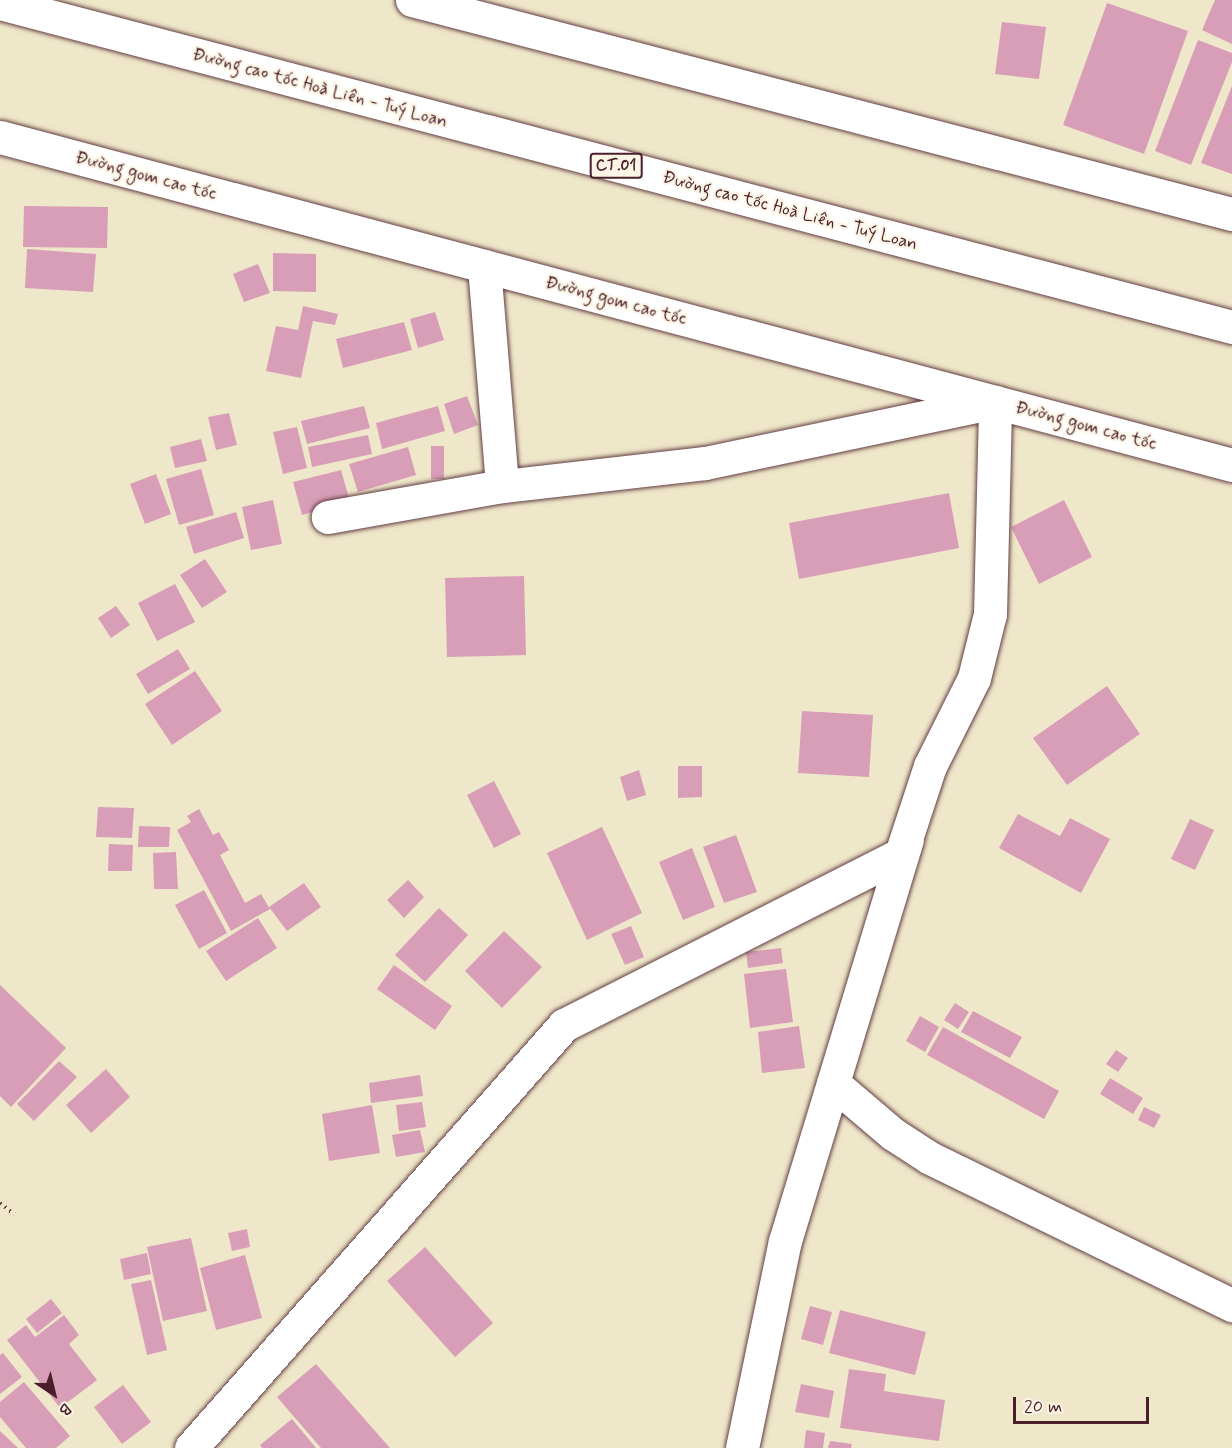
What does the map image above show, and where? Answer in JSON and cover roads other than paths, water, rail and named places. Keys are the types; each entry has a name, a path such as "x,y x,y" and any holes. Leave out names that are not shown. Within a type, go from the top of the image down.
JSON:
{"main road":[{"path":"412,0 1232,214"},
{"name":"Đường cao tốc Hoà Liên - Tuý Loan","path":"0,3 1232,327"},
{"name":"Đường gom cao tốc","path":"0,137 1232,465"},
{"path":"484,266 502,486"},
{"path":"191,1448 564,1025 901,854 930,766 974,678 990,614 995,402 705,463 502,486 328,517"},
{"path":"742,1448 785,1240 930,766"},
{"path":"833,1083 893,1134 930,1158 1232,1305"}]}
